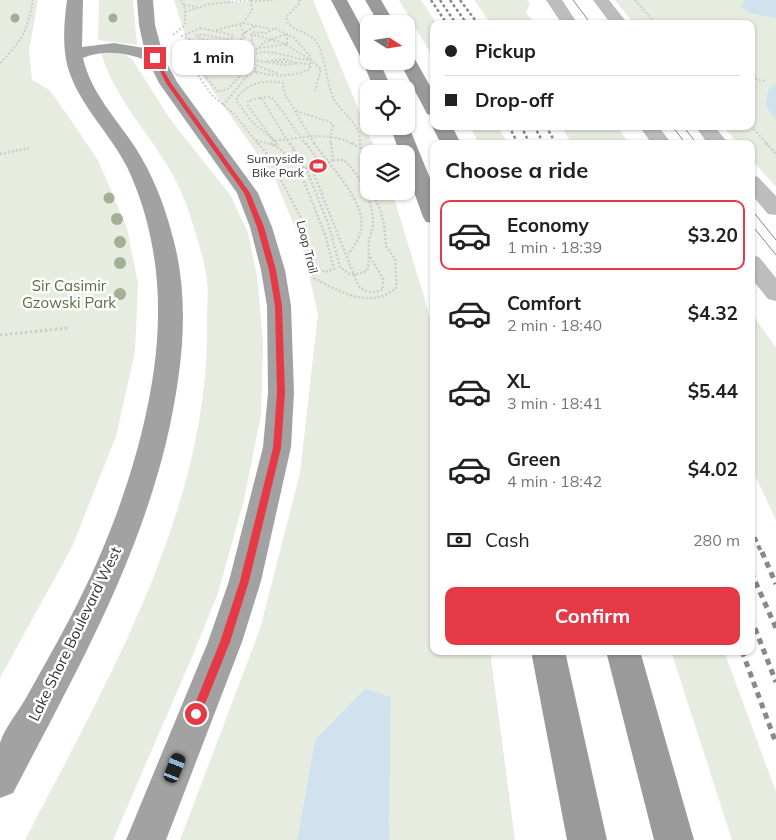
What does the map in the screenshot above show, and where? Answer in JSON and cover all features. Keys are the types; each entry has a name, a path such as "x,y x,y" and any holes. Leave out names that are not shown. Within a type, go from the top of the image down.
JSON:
{"highway":[{"name":"Lake Shore Boulevard West","path":"0,780 80,629 115,558 141,482 159,420 168,363 170,285 167,255 152,203 139,171 86,90 74,56 73,20 75,0"},
{"path":"145,0 146,25 155,58 168,83 247,193 261,227 273,270 279,306 281,393 277,448 245,581 225,642 146,840"},
{"path":"338,0 360,41"},
{"path":"374,0 382,15"},
{"path":"74,56 91,48 108,47 140,51 155,58"},
{"path":"412,70 430,103"},
{"path":"403,135 430,206"},
{"path":"549,655 587,840"},
{"path":"624,655 674,840"}],"main road":[{"path":"554,0 567,20"},
{"path":"601,0 617,20"},
{"path":"651,130 659,140"},
{"path":"708,130 716,140"},
{"path":"755,185 776,209"},
{"path":"755,267 776,294"}],"path":[{"path":"0,62 18,46 25,36 29,27 33,0"},
{"path":"181,0 185,12 216,3 273,0"},
{"name":"Loop Trail","path":"299,0 300,3 286,17 286,21 290,26 307,34 321,48 322,61 333,97 358,130 360,145"},
{"path":"635,0 652,20"},
{"path":"223,106 248,75 244,58 248,40 242,26 252,10 251,1"},
{"path":"184,6 198,7"},
{"name":"Loop Trail","path":"185,12 185,25 175,32 173,35 174,41 200,80 223,106 234,115 268,155 302,220 314,278 351,295 378,299 393,293 397,287 395,259 386,246 384,224 380,208 375,200"},
{"path":"215,30 232,35 233,38 225,40 203,33 197,37 226,45 229,49 219,52 182,36 200,28 215,30 243,22 277,29 299,44 310,56 311,67 308,71 282,75 257,72 250,58 252,34"},
{"path":"256,25 242,36 240,48 234,56 239,66 251,68 256,73 265,75"},
{"path":"252,34 266,33 271,29"},
{"path":"245,32 287,45 321,69 316,78 315,91"},
{"path":"286,34 264,42 257,53 254,54 254,60 310,65"},
{"path":"286,34 287,45"},
{"path":"258,36 264,42"},
{"path":"299,44 296,49 310,56"},
{"path":"252,51 259,48 287,45"},
{"path":"196,49 202,52 230,60 229,64 232,67 225,69 212,66 213,58 188,51 196,49"},
{"path":"257,53 273,51 301,60 310,60"},
{"path":"198,57 206,58 209,68 238,73 239,77 228,89 218,92 194,62 198,57"},
{"path":"253,64 282,75"},
{"path":"755,79 765,81"},
{"path":"275,141 264,134 239,107 236,100 238,93 244,88 258,84 283,83 284,92 311,137 350,193 362,222 361,233 356,245 348,254"},
{"path":"310,265 325,273 331,272 334,269 326,237 298,166 278,146 248,106 248,101 270,97 274,100 322,166"},
{"path":"258,98 262,99 293,149 294,155 301,160 306,168 335,244 340,267 346,272 355,275 367,271 370,264 368,241 372,232 370,200"},
{"path":"296,111 330,122 333,125 331,134 333,160"},
{"path":"754,130 776,154"},
{"path":"267,142 331,134 348,140 360,147"},
{"path":"256,140 278,146"},
{"path":"0,154 28,148"},
{"path":"298,166 306,168 322,166 329,164 333,160 344,160 350,164 360,177"},
{"path":"311,167 348,254 358,286 364,291 372,293 380,291 384,287 385,281 380,269 369,256"},
{"path":"0,335 68,328"}],"green space":[{"name":"Sir Casimir Gzowski Park","path":"0,0 38,0 29,51 32,80 50,90 98,160 127,228 138,284 135,352 116,436 72,547 0,678"},
{"path":"99,0 133,0 137,45 98,40"},
{"path":"174,0 230,0 232,3 262,0 313,0 360,113 360,135 369,135 373,145 360,145 360,200 395,200 430,318 430,655 491,655 515,840 389,840 391,697 315,740 297,840 180,840 260,629 300,473 318,314 302,245 275,179 194,64"},
{"path":"399,0 421,0 434,20 430,20 430,52 415,27 415,15 408,15"},
{"path":"474,0 527,0 530,3 526,13 532,20 488,20"},
{"path":"615,0 776,0 776,187 755,163 755,140 735,140 726,130 755,130 755,20 631,20"},
{"path":"101,53 123,53 132,59 170,119 231,196 248,233 257,276 263,342 261,415 244,500 218,593 113,840 25,840 120,655 148,590 173,524 192,457 204,389 208,292 205,266 199,243 181,190 109,75"},
{"path":"472,130 500,130 506,140 477,140"},
{"path":"563,130 620,130 626,140 570,140"},
{"path":"755,318 776,348 776,520 755,475"},
{"path":"672,655 725,655 776,792 776,840 732,840"}],"water":[{"path":"745,0 776,0 776,18 750,13 741,6"},
{"path":"776,83 776,120 766,106 768,91"},
{"path":"365,689 391,697 389,840 297,840 315,740"}],"tram line":[{"path":"573,0 588,20"},
{"path":"675,130 683,140"},
{"path":"686,130 694,140"},
{"path":"755,214 776,240"},
{"path":"755,229 776,255"}],"railway":[{"path":"431,0 444,20"},
{"path":"440,0 453,20"},
{"path":"450,0 464,20"},
{"path":"460,0 475,20"},
{"path":"511,130 516,140"},
{"path":"523,130 528,140"},
{"path":"536,130 542,140"},
{"path":"548,130 554,140"},
{"path":"755,538 762,554"},
{"path":"762,552 776,584"},
{"path":"755,581 776,628"},
{"path":"755,628 776,682"},
{"path":"743,655 776,743"}],"place":[{"name":"Sunnyside Bike Park","path":"318,166"}],"route":[{"path":"155,58 168,83 247,193 261,227 273,270 279,306 281,393 277,448 245,581 225,642 196,714"}]}
